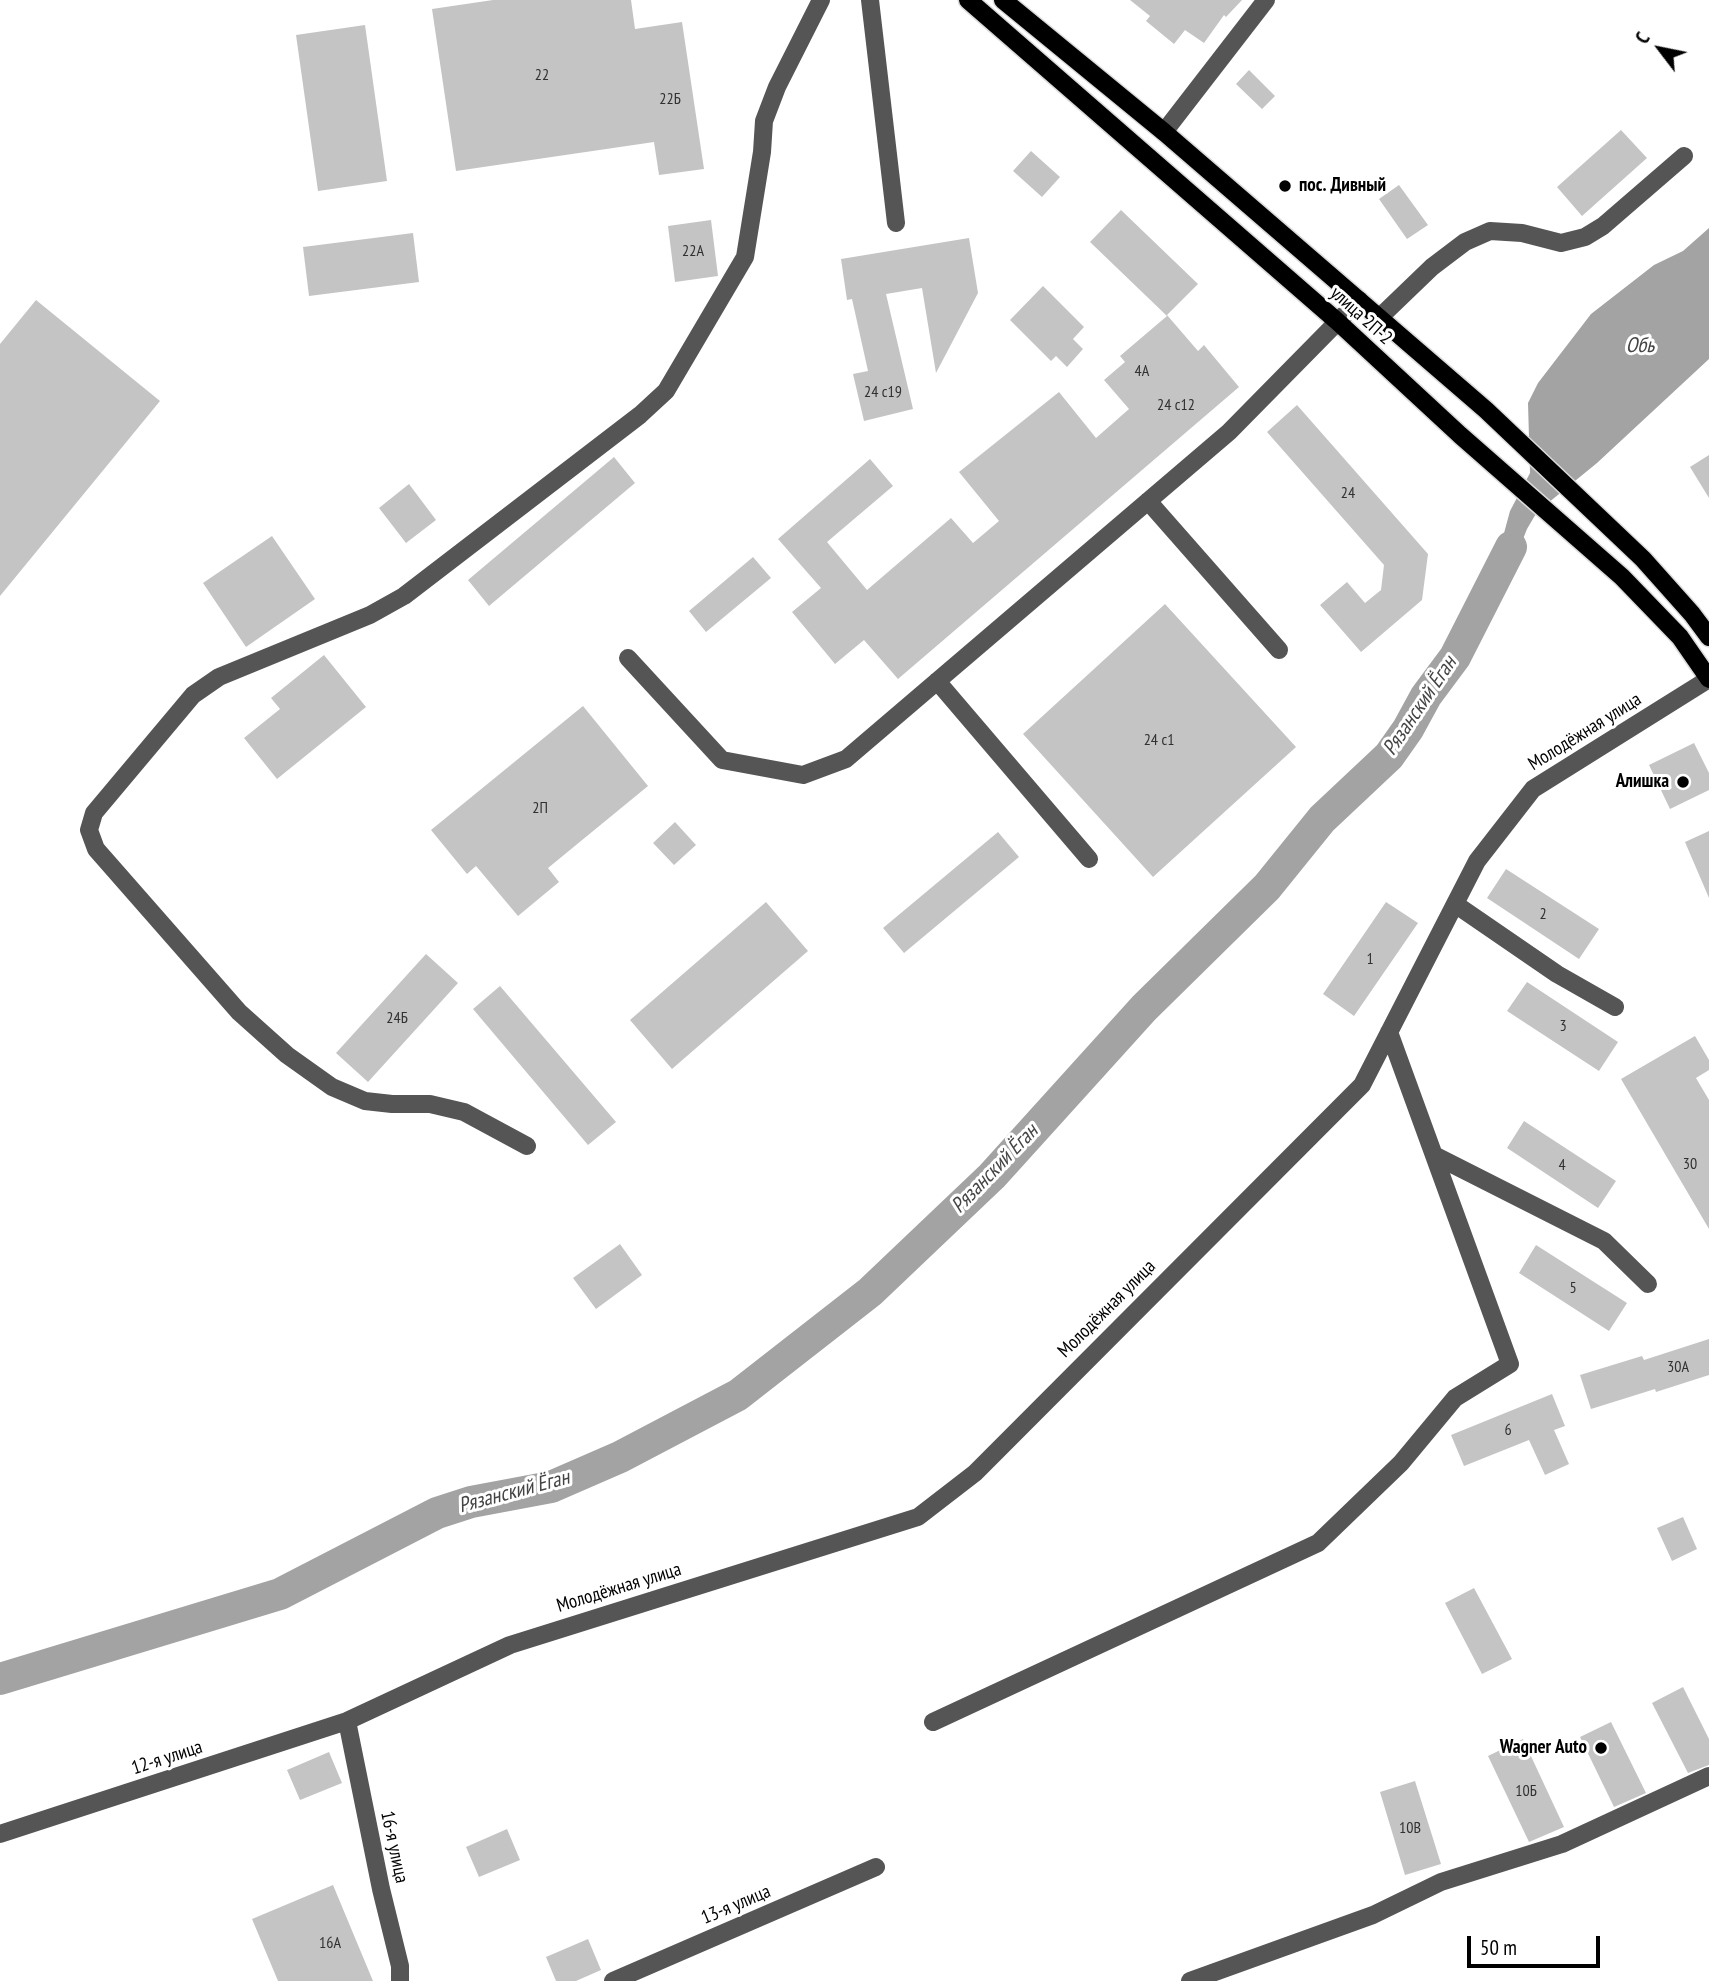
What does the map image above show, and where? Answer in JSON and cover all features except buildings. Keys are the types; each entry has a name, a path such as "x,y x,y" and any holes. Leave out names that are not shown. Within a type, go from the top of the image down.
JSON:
{"main road":[{"name":"улица 2П-2","path":"968,0 1338,322 1460,435 1622,577 1680,637 1709,679"},
{"name":"улица 2П-2","path":"1003,0 1164,132 1486,410 1643,559 1706,627"}],"street":[{"path":"527,1146 464,1112 430,1104 365,1101 332,1087 287,1055 230,1002 96,849 89,830 94,813 193,695 219,677 370,615 404,596 640,415 666,391 745,257 757,187 764,121 777,87 821,0"},
{"path":"870,0 896,223"},
{"path":"1164,132 1266,0"},
{"path":"1379,318 1432,267 1465,243 1490,231 1522,233 1561,243 1585,237 1603,226 1684,156"},
{"path":"628,658 722,760 803,775 846,759 1229,432 1359,300"},
{"path":"1148,501 1279,650"},
{"name":"Молодёжная улица","path":"346,1721 509,1645 918,1517 975,1473 1362,1085 1477,861 1533,789 1709,679"},
{"path":"937,681 1089,859"},
{"path":"1455,904 1557,974 1615,1007"},
{"path":"933,1722 1318,1543 1401,1463 1455,1398 1510,1364 1389,1032"},
{"path":"1434,1156 1604,1241 1648,1284"},
{"name":"12-я улица","path":"0,1834 346,1721"},
{"name":"16-я улица","path":"346,1721 400,1966 400,1981"},
{"path":"1190,1981 1373,1914 1441,1882 1562,1844 1709,1776"},
{"name":"13-я улица","path":"613,1981 876,1867"}],"water":[{"name":"Обь","path":"1709,228 1709,359 1597,463 1537,512 1527,529 1503,589 1493,584 1485,576 1500,548 1510,511 1530,473 1528,403 1538,383 1591,314 1654,265 1683,251"}],"waterway":[{"name":"Рязанский Ёган","path":"0,1679 280,1594 437,1513 471,1502 551,1487 620,1457 738,1395 870,1292 992,1176 1144,1008 1267,887 1322,819 1389,756 1426,696 1455,657 1511,547"}],"place":[{"name":"пос. Дивный","path":"1285,186"},
{"name":"Алишка","path":"1683,782"},
{"name":"Wagner Auto","path":"1601,1748"}]}
